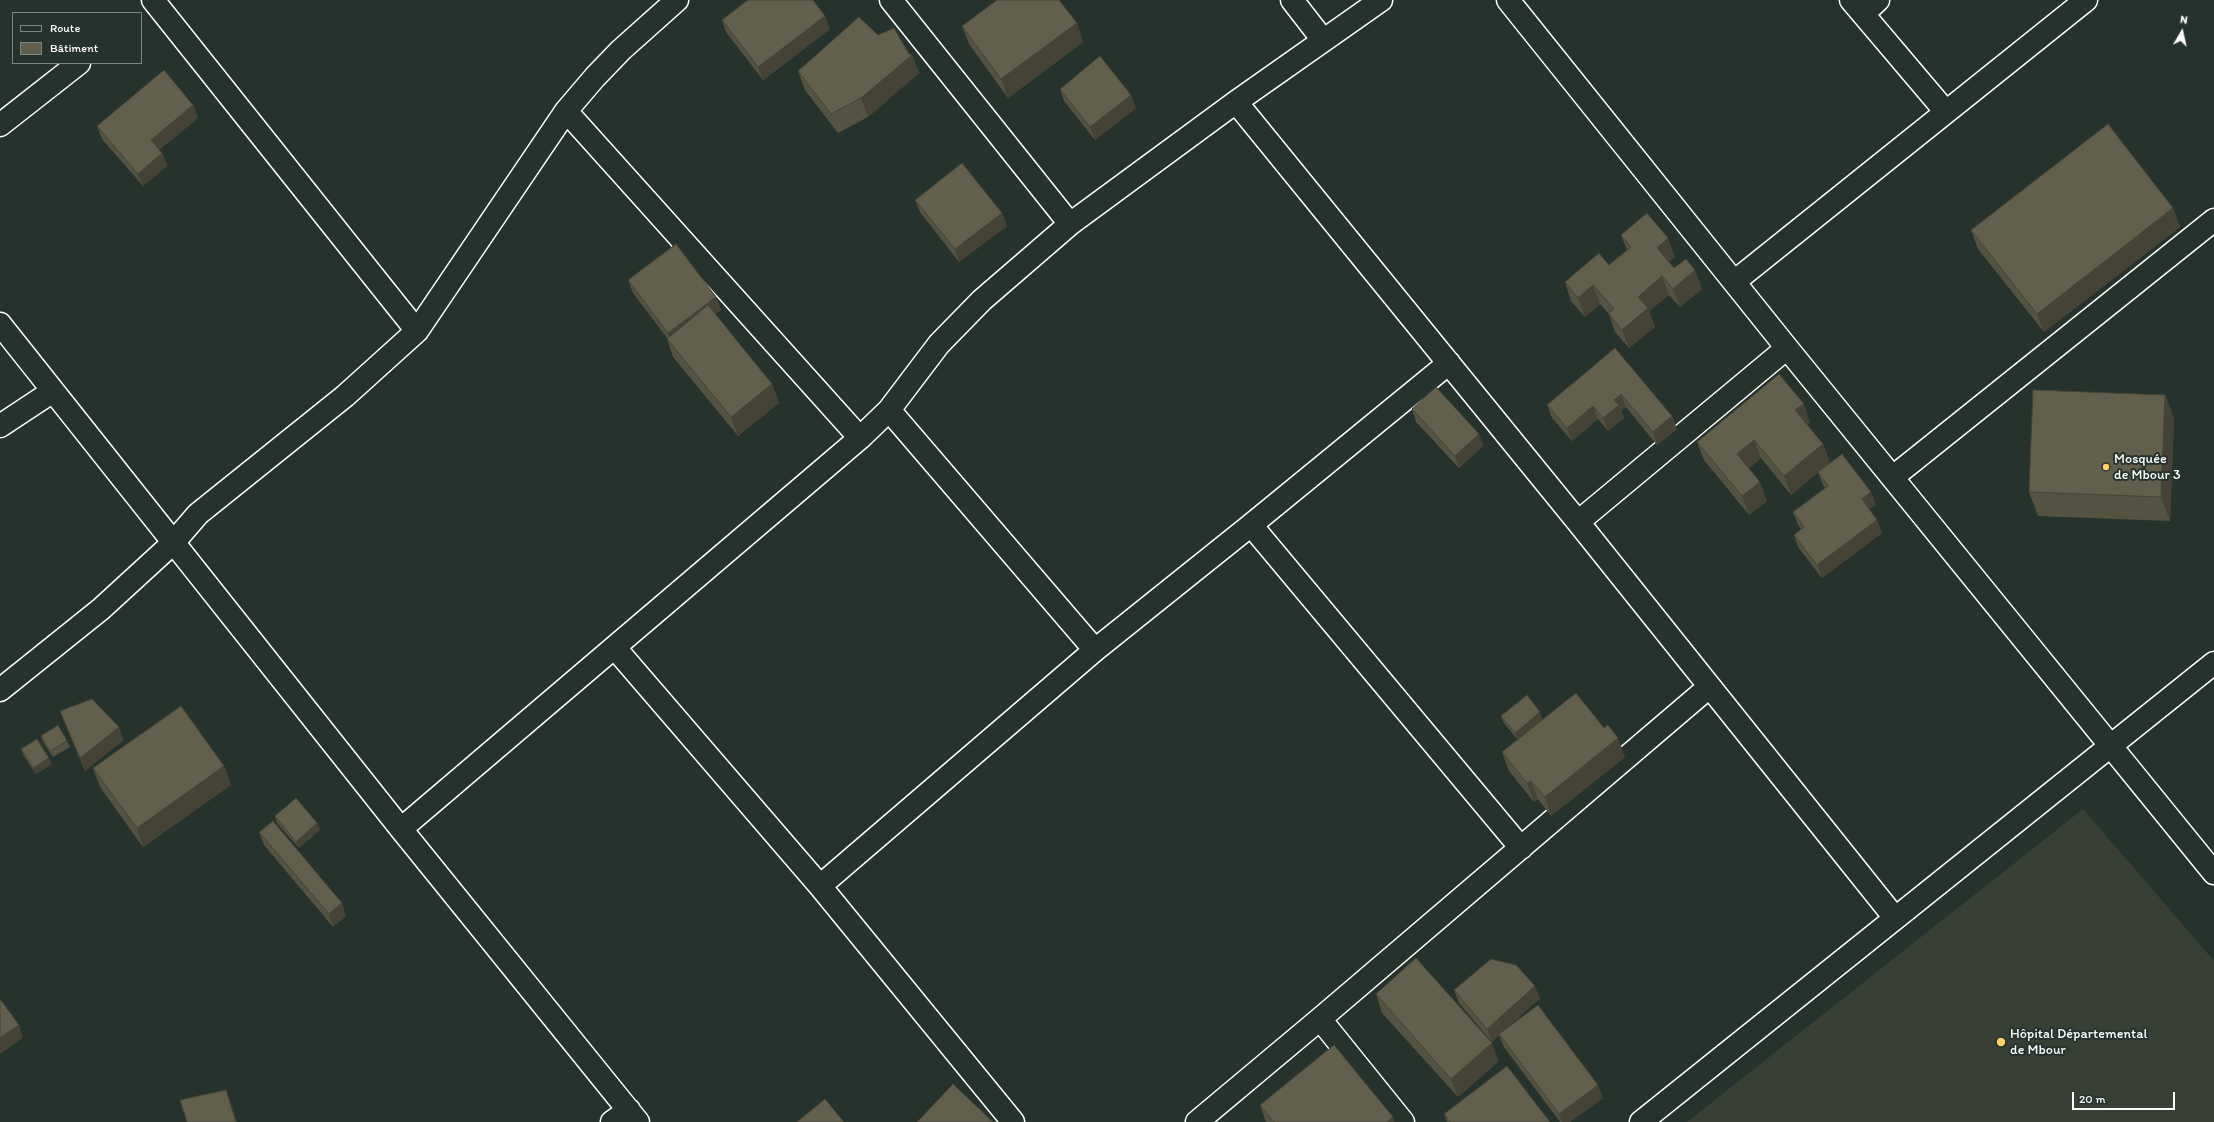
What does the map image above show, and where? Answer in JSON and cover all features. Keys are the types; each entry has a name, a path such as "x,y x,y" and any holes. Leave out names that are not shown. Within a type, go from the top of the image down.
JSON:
{"street":[{"path":"0,690 102,609 173,543 198,514 339,401 417,331 566,111 621,50 677,0"},
{"path":"891,0 1070,224"},
{"path":"1292,0 1323,40"},
{"path":"401,829 860,438 889,410 939,344 982,300 1070,224 1236,102 1381,0"},
{"path":"1508,0 1787,348 2214,873"},
{"path":"1734,282 2086,0"},
{"path":"152,5 417,331"},
{"path":"1864,5 1946,112"},
{"path":"0,125 78,64"},
{"path":"1236,102 1578,522 1895,918"},
{"path":"566,111 860,438"},
{"path":"1893,477 2214,220"},
{"path":"0,324 401,829 627,1118"},
{"path":"1578,522 1787,348"},
{"path":"820,886 1095,650 1252,525 1448,363"},
{"path":"0,426 53,391"},
{"path":"889,410 1095,650"},
{"path":"1252,525 1521,848"},
{"path":"615,648 820,886 1013,1122"},
{"path":"1641,1122 2214,663"},
{"path":"1197,1122 1709,687"},
{"path":"1320,1019 1403,1122"}],"shaded area":[{"name":"Hôpital Départemental de Mbour","path":"2083,809 2214,961 2214,1122 1687,1122"}],"building":[{"path":"748,0 813,0 825,16 758,67 722,20"},
{"path":"997,0 1059,0 1077,23 1001,79 962,26"},
{"path":"859,17 878,35 894,28 909,54 912,55 861,98 831,114 798,71"},
{"path":"1100,56 1131,95 1090,127 1060,89"},
{"path":"164,70 193,105 151,140 162,153 138,174 97,126"},
{"path":"2108,124 2173,208 2037,314 1971,230"},
{"path":"962,163 1002,213 955,249 915,200"},
{"path":"1647,213 1668,238 1657,248 1674,268 1686,259 1695,270 1673,289 1662,276 1638,297 1648,308 1622,330 1608,313 1614,309 1593,285 1578,298 1565,282 1599,253 1609,265 1631,247 1621,235"},
{"path":"676,244 716,297 668,333 628,280"},
{"path":"708,305 772,384 731,417 667,339"},
{"path":"1615,348 1672,416 1653,432 1621,394 1614,400 1619,405 1603,418 1593,406 1567,428 1547,405"},
{"path":"1779,374 1804,404 1795,410 1823,444 1784,476 1754,440 1737,454 1760,482 1742,496 1697,442"},
{"path":"1436,387 1479,434 1455,456 1412,409"},
{"name":"Mosquée de Mbour 3","path":"2033,390 2165,395 2161,497 2029,492"},
{"path":"1842,454 1871,492 1862,499 1877,520 1817,565 1794,535 1804,527 1793,512 1828,486 1818,472"},
{"path":"1576,693 1604,728 1608,725 1618,738 1545,797 1531,781 1527,783 1502,752"},
{"path":"1527,695 1540,712 1515,733 1501,716"},
{"path":"92,699 119,727 80,758 60,711"},
{"path":"181,706 224,766 137,828 93,768"},
{"path":"58,725 67,741 50,751 41,736"},
{"path":"37,739 49,758 33,768 21,749"},
{"path":"296,798 317,823 296,842 275,816"},
{"path":"273,821 342,903 329,914 259,832"},
{"path":"1416,958 1492,1043 1451,1079 1376,994"},
{"path":"1491,959 1516,965 1535,986 1487,1029 1454,990"},
{"path":"0,999 19,1025 0,1038"},
{"path":"1538,1005 1598,1085 1559,1114 1499,1034"},
{"path":"1334,1045 1393,1117 1387,1122 1274,1122 1260,1105"},
{"path":"1507,1066 1550,1122 1450,1122 1444,1114"},
{"path":"953,1084 993,1122 917,1122"},
{"path":"226,1090 236,1122 187,1122 180,1100"},
{"path":"825,1099 844,1122 797,1122"}],"place":[{"name":"Mosquée de Mbour 3","path":"2106,467"},
{"name":"Hôpital Départemental de Mbour","path":"2001,1042"}]}
